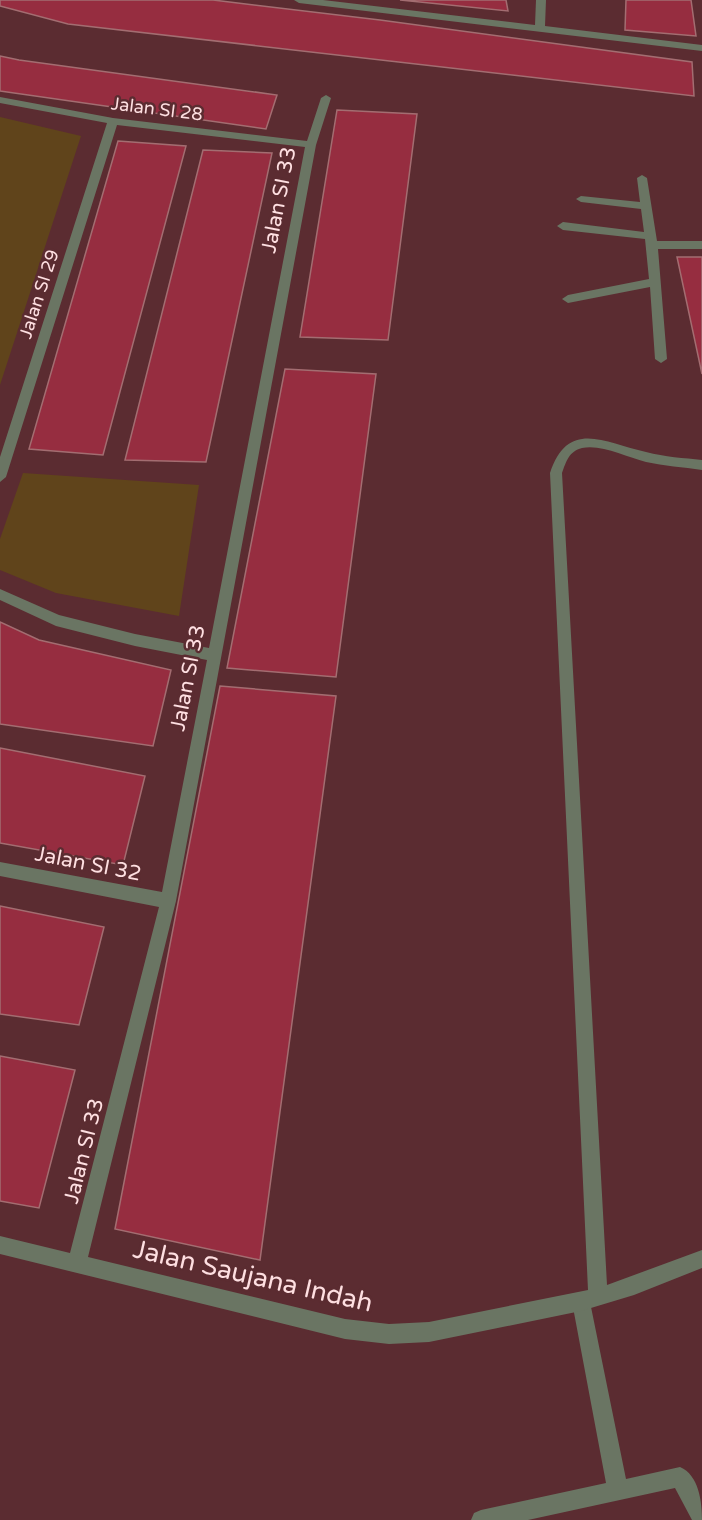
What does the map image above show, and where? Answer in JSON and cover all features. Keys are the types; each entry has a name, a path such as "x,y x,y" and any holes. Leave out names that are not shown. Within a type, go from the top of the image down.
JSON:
{"street":[{"path":"299,0 702,48"},
{"path":"540,27 541,0"},
{"name":"Jalan SI 33","path":"77,1263 168,901 311,145 326,98"},
{"name":"Jalan SI 28","path":"0,100 113,121 311,145"},
{"name":"Jalan SI 29","path":"0,477 113,121"},
{"path":"642,178 652,240 661,359"},
{"path":"581,199 646,206"},
{"path":"563,226 652,240 702,245"},
{"path":"568,299 656,282"},
{"path":"618,1491 590,1299 556,473 563,453 572,446 586,442 647,457 702,465"},
{"path":"0,594 56,621 135,640 213,655"},
{"name":"Jalan SI 32","path":"0,868 168,901"},
{"name":"Jalan Saujana Indah","path":"0,1245 345,1329 389,1334 429,1332 590,1299 702,1259"},
{"path":"481,1520 680,1477 702,1518"}],"shaded area":[{"path":"0,117 81,136 0,385"},
{"path":"23,473 199,485 179,616 56,593 0,570 0,539"}],"building":[{"path":"0,0 213,0 692,62 694,96 68,24 0,6"},
{"path":"400,0 506,0 508,11"},
{"path":"626,0 691,0 696,36 625,30"},
{"path":"0,56 277,95 266,129 0,91"},
{"path":"337,110 417,114 388,340 300,337"},
{"path":"118,141 186,146 103,455 29,449"},
{"path":"203,150 272,153 206,462 125,460"},
{"path":"677,257 702,257 702,374"},
{"path":"285,369 376,374 336,677 227,668"},
{"path":"0,622 39,640 171,670 153,746 0,724"},
{"path":"220,686 336,696 260,1260 115,1229"},
{"path":"0,748 145,776 123,865 0,843"},
{"path":"0,906 104,927 79,1025 0,1014"},
{"path":"0,1056 75,1070 39,1208 0,1201"}]}
